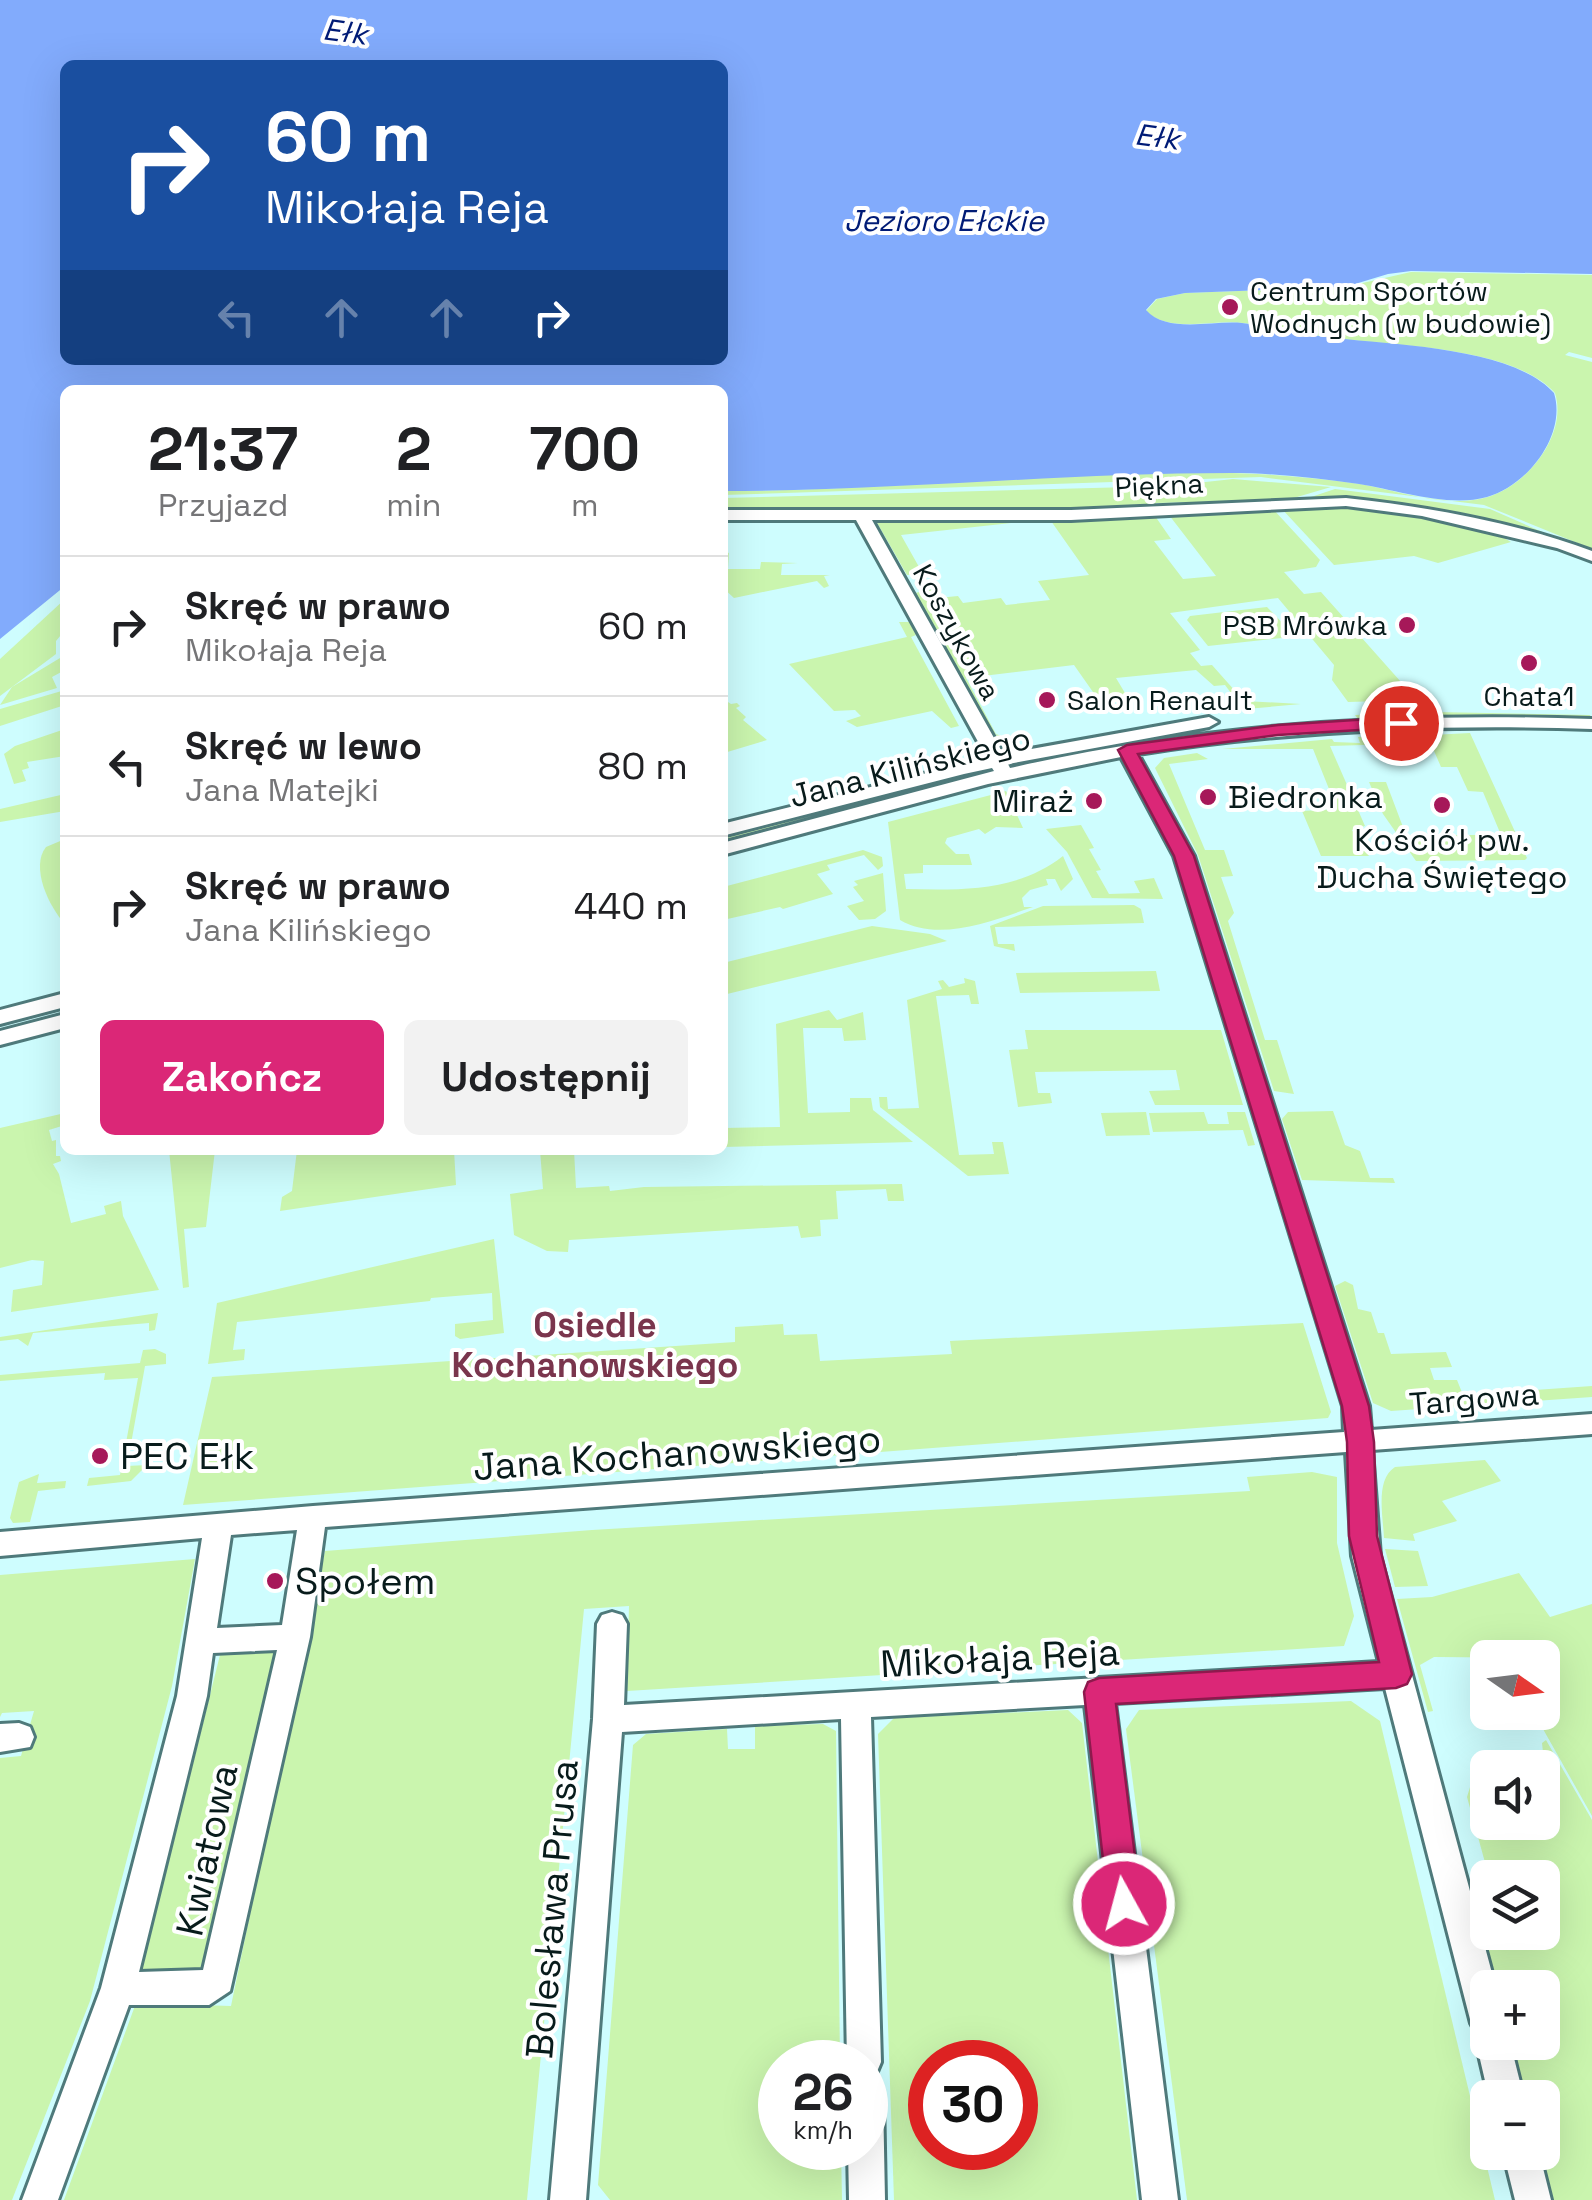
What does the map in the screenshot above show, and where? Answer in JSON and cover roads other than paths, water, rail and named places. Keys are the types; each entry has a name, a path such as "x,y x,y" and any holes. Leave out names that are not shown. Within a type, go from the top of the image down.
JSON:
{"street":[{"name":"Piękna","path":"728,515 1106,514 1346,502 1422,511 1592,556"},
{"name":"Koszykowa","path":"862,516 1001,768"},
{"name":"Jana Kilińskiego","path":"728,847 1128,734 1266,716 1397,708 1592,711"},
{"name":"Jana Kilińskiego","path":"728,829 1001,768 1127,750 1338,726 1475,721 1592,724"},
{"path":"1127,750 1184,856 1356,1406 1361,1442 1363,1536 1474,1970"},
{"path":"0,1017 60,1001"},
{"path":"0,1038 60,1022"},
{"name":"Targowa","path":"1361,1442 1592,1424"},
{"name":"Jana Kochanowskiego","path":"0,1544 1361,1442"},
{"name":"Kwiatowa","path":"118,1988 199,1989 209,1988 218,1979 295,1637 313,1518"},
{"name":"Kwiatowa","path":"40,2200 118,1988 202,1641 218,1526"},
{"name":"Bolesława Prusa","path":"568,2200 608,1719 612,1624"},
{"path":"202,1641 295,1637"},
{"name":"Mikołaja Reja","path":"608,1719 1396,1674"},
{"path":"1099,1692 1160,2200"},
{"path":"856,1706 864,2040"},
{"path":"867,2170 868,2200"},
{"path":"1526,2170 1534,2200"}],"water":[{"name":"Jezioro Ełckie","path":"0,0 1592,0 1592,274 1411,271 1345,287 1185,293 1156,299 1146,310 1178,324 1242,323 1316,336 1448,350 1535,377 1554,393 1555,425 1549,441 1540,457 1516,482 1487,497 1423,497 1327,480 1231,473 728,491 728,385 60,385 60,590 0,639"}],"place":[{"name":"Centrum Sportów Wodnych (w budowie)","path":"1230,307"},
{"name":"PSB Mrówka","path":"1407,625"},
{"name":"Chata1","path":"1529,663"},
{"name":"Salon Renault","path":"1047,700"},
{"name":"Biedronka","path":"1208,797"},
{"name":"Miraż","path":"1094,801"},
{"name":"Kościół pw. Ducha Świętego","path":"1442,805"},
{"name":"PEC Ełk","path":"100,1456"},
{"name":"Społem","path":"275,1581"}],"district":[{"name":"Osiedle Kochanowskiego","path":"595,1345"}],"water label":[{"name":"Ełk","path":"345,32"},
{"name":"Ełk","path":"1157,137"}]}
